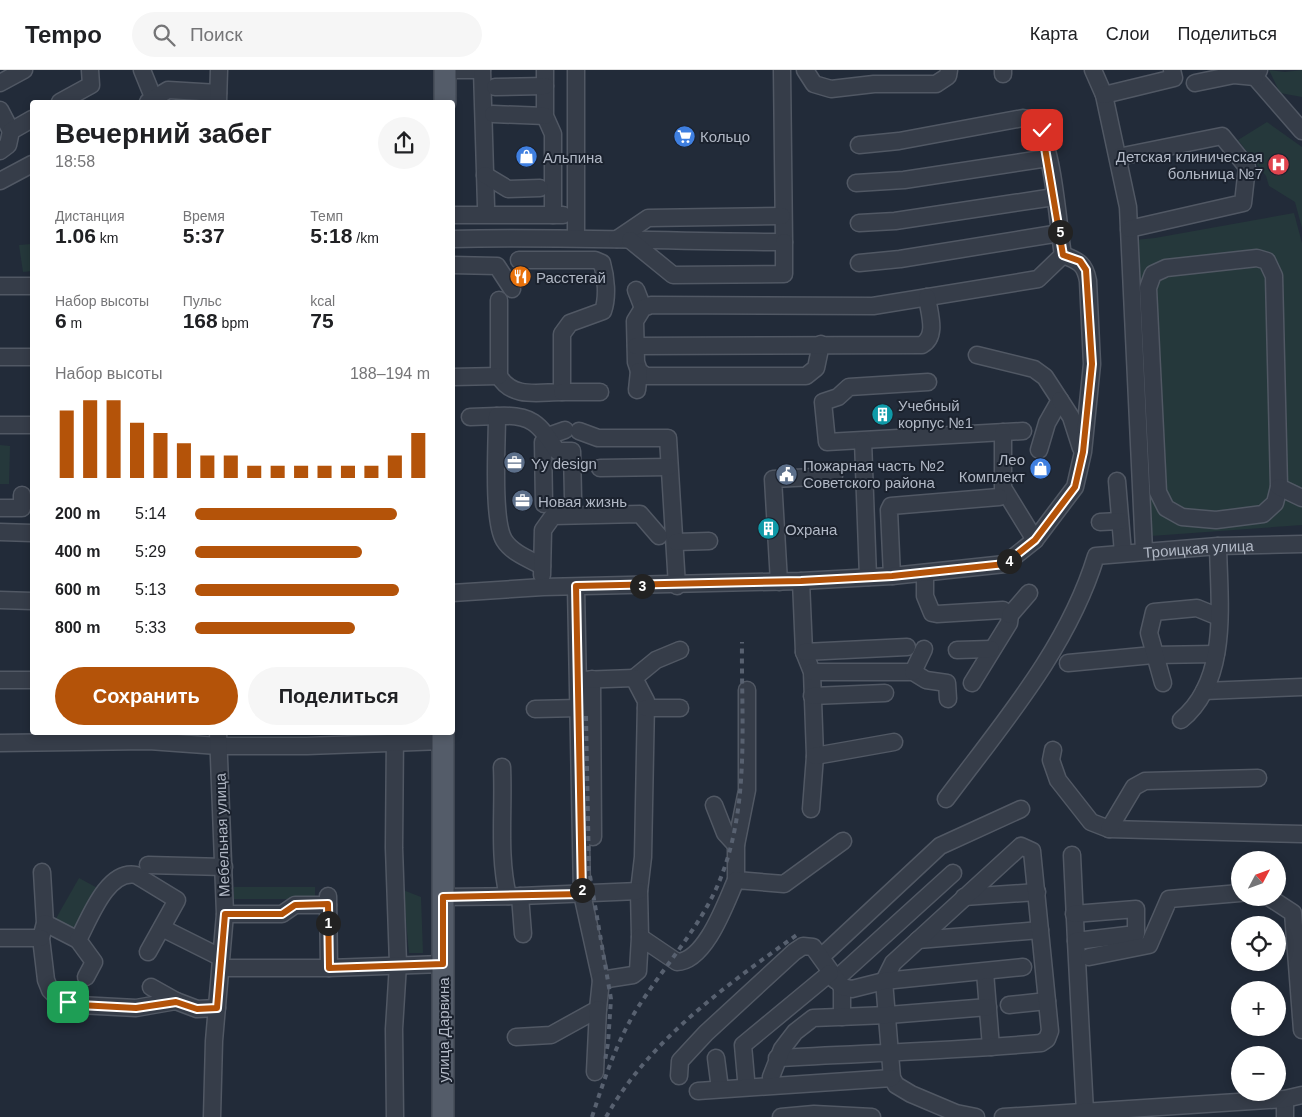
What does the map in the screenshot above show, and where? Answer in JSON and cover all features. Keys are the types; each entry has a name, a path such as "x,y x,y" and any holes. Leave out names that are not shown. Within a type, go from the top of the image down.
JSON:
{"main road":[{"path":"445,70 445,100"},
{"name":"улица Дарвина","path":"442,1117 443,737"}],"street":[{"path":"0,83 24,70"},
{"path":"63,100 91,84 90,70"},
{"path":"142,70 153,100"},
{"path":"154,100 168,90 218,98 219,70"},
{"path":"445,70 482,70 486,206"},
{"path":"576,70 576,238"},
{"path":"623,239 673,275 784,274 782,70"},
{"path":"805,70 814,84 830,89 875,77 936,84 948,76 949,70"},
{"path":"1093,70 1104,95 1128,207 1144,551"},
{"path":"1104,95 1174,78 1172,70"},
{"path":"1196,83 1234,75 1257,74 1302,131"},
{"path":"495,87 545,78 545,116 553,134 552,215"},
{"path":"0,110 11,131 8,145 0,151"},
{"path":"493,114 545,116"},
{"path":"859,145 899,141 1023,118 1034,120 1042,130 1063,255"},
{"path":"11,131 30,120"},
{"path":"1118,157 1222,136 1247,167 1243,203 1128,229"},
{"path":"856,183 904,180 1048,158"},
{"path":"0,181 30,165"},
{"path":"485,175 508,189 540,188"},
{"path":"859,222 895,221 1054,197"},
{"path":"455,215 576,215"},
{"path":"623,239 648,218 782,216"},
{"path":"859,263 900,259 1060,233"},
{"path":"455,240 576,238 784,242"},
{"path":"821,344 816,368 812,374 806,376 646,376 640,371 636,362 635,321 643,308 651,306 873,306 1038,279 1063,255"},
{"path":"455,594 542,587 677,586 801,581 892,576 1005,564 1035,540 1075,487 1083,452 1092,364 1088,281 1086,270 1080,261 1063,255"},
{"path":"1257,258 1267,261 1274,276 1279,487 1275,503 1263,514 1216,520 1182,517 1166,508 1158,492 1148,288 1153,274 1166,268 1257,258"},
{"path":"519,260 595,260 602,263 605,274 605,305 603,311 570,323 562,334 562,392"},
{"path":"455,265 497,266 512,289"},
{"path":"0,286 30,286"},
{"path":"636,290 643,308"},
{"path":"636,346 922,345 928,341 931,335 927,297"},
{"path":"499,300 499,376 504,386 514,392 600,392"},
{"path":"977,355 1034,369 1045,377 1071,417 1083,452"},
{"path":"0,357 30,357"},
{"path":"637,390 640,371"},
{"path":"455,377 499,376"},
{"path":"928,382 849,386 838,397 823,402 826,442 1023,431"},
{"path":"1039,450 1047,423 1060,400"},
{"path":"470,417 518,415 543,428 557,451 572,451 573,497"},
{"path":"497,416 498,519 504,540 516,552 542,566"},
{"path":"0,425 30,425"},
{"path":"544,504 543,442 548,436 572,431 598,438 668,431 669,467 676,542 677,586"},
{"path":"1003,432 1003,488 1035,540"},
{"path":"863,441 868,577"},
{"path":"600,468 669,467"},
{"path":"779,582 773,479 834,476"},
{"path":"1117,481 1123,553"},
{"path":"1279,487 1302,498"},
{"path":"0,508 22,508 22,495"},
{"path":"892,576 889,510 892,506 999,497"},
{"path":"542,587 543,530 553,516 640,514 658,536"},
{"path":"1100,522 1120,520"},
{"path":"0,532 30,533"},
{"path":"676,542 709,541"},
{"name":"Троицкая улица","path":"946,799 1033,682 1087,586 1096,556 1218,546 1302,544"},
{"path":"1182,720 1196,709 1216,654 1219,617 1218,546"},
{"path":"924,573 924,596 932,612 938,614 1003,610 1010,615"},
{"path":"801,581 804,652 812,672 815,756 811,809"},
{"path":"576,586 585,679 593,837"},
{"path":"972,683 1009,623 1010,615 1028,593"},
{"path":"0,600 30,601"},
{"path":"1163,683 1153,655 1149,634 1154,612 1197,608 1219,617"},
{"path":"804,652 907,647"},
{"path":"912,672 924,649"},
{"path":"956,650 992,649"},
{"path":"585,679 634,678 656,660 680,650"},
{"path":"1068,663 1153,655 1216,654"},
{"path":"812,672 912,672 926,680 947,683 948,699"},
{"path":"601,980 633,975 638,971 640,937 639,890 643,857 646,701 634,678"},
{"path":"585,679 579,708 582,894 601,980 595,1072"},
{"path":"0,680 30,680"},
{"path":"1204,691 1302,687"},
{"path":"640,937 677,962 687,959 710,937 736,880 736,845 747,790 747,690"},
{"path":"812,696 885,693"},
{"path":"535,709 579,708"},
{"path":"646,708 680,708"},
{"path":"395,737 394,848 398,964 394,1029 395,1117"},
{"path":"0,743 218,739 307,746 395,737 443,737"},
{"name":"Мебельная улица","path":"212,1117 221,1041 217,1008 225,962 224,867 218,739"},
{"path":"815,756 894,742"},
{"path":"1053,750 1051,760 1058,780 1092,822 1109,829 1302,834"},
{"path":"502,767 504,806 502,852 523,934"},
{"path":"1109,829 1134,787 1145,781 1258,778"},
{"path":"714,806 724,833 736,845"},
{"path":"821,957 940,846 1021,809"},
{"path":"736,880 784,884 843,841"},
{"path":"777,1058 890,1052 990,1047 1041,1043 1047,1039 1050,1031 1032,850 1021,846 893,963 884,981 888,1015 890,1052 892,1078 896,1085 955,1115 976,1117"},
{"path":"1072,855 1085,1112"},
{"path":"148,865 224,867"},
{"path":"42,872 46,980 50,990 58,998 79,1005 136,1008 176,1002"},
{"path":"746,1079 744,1045 836,980 953,873"},
{"path":"78,940 107,888 114,881 129,874 136,875 177,900 148,952"},
{"path":"443,897 582,894 639,890"},
{"path":"964,897 1037,892"},
{"path":"1090,957 1149,945 1169,899 1231,894"},
{"path":"225,914 282,914 295,905 328,900 329,968"},
{"path":"1074,914 1136,909 1136,934 1076,941"},
{"path":"1297,910 1302,1030"},
{"path":"162,928 225,962 329,968 398,964 443,964"},
{"path":"918,940 1040,930"},
{"path":"0,938 43,931 78,940 94,962 86,977"},
{"path":"679,1076 680,1061 706,1033 794,952 803,946 813,947 836,980 842,1017"},
{"path":"836,980 852,989 884,981 1023,967"},
{"path":"985,972 990,1047"},
{"path":"151,987 176,1002 197,1009 217,1008"},
{"path":"1008,1006 1047,1001"},
{"path":"771,1077 777,1058 795,1032 813,1018 888,1015 988,1007"},
{"path":"516,1037 551,1035 598,1009"},
{"path":"716,1058 720,1089"},
{"path":"698,1091 892,1078"},
{"path":"1286,1099 1302,1095"},
{"path":"1003,1117 1085,1112 1104,1113 1259,1101"},
{"path":"1285,1101 1285,1117"},
{"path":"781,1117 814,1114 872,1117"}],"shaded area":[{"path":"1269,70 1285,72 1302,70 1302,97 1280,93"},
{"path":"1267,122 1302,147 1302,228 1295,202 1269,186 1266,176 1238,140"},
{"path":"1294,213 1302,243 1302,525 1151,536 1135,240"},
{"path":"30,244 30,271 23,272 19,245"},
{"path":"0,445 10,446 9,484 0,484"},
{"path":"79,878 101,890 77,934 54,922"},
{"path":"234,887 315,887 315,899 234,899"},
{"path":"403,890 421,897 423,953 409,953"}],"railway":[{"path":"592,1117 610,1063 628,1025 708,905 727,860 735,829 742,767 742,642"},
{"path":"586,716 589,870 611,999 605,1061"},
{"path":"606,1117 624,1089 667,1038 744,973 798,934"}],"place":[{"name":"Кольцо","path":"684,136"},
{"name":"Альпина","path":"527,157"},
{"name":"Детская клиническая больница №7","path":"1279,165"},
{"name":"Расстегай","path":"520,277"},
{"name":"Учебный корпус №1","path":"882,414"},
{"name":"Yy design","path":"515,463"},
{"name":"Лео Комплект","path":"1041,468"},
{"name":"Пожарная часть №2 Советского района","path":"787,474"},
{"name":"Новая жизнь","path":"522,501"},
{"name":"Охрана","path":"769,529"}],"route":[{"path":"68,1002 79,1005 136,1008 176,1002 197,1009 217,1008 225,914 282,914 295,905 328,904 329,968 398,964 443,964 443,897 582,894 576,586 677,586 924,573 1005,564 1035,540 1075,487 1083,452 1092,364 1086,270 1080,261 1063,255 1042,130"}]}
